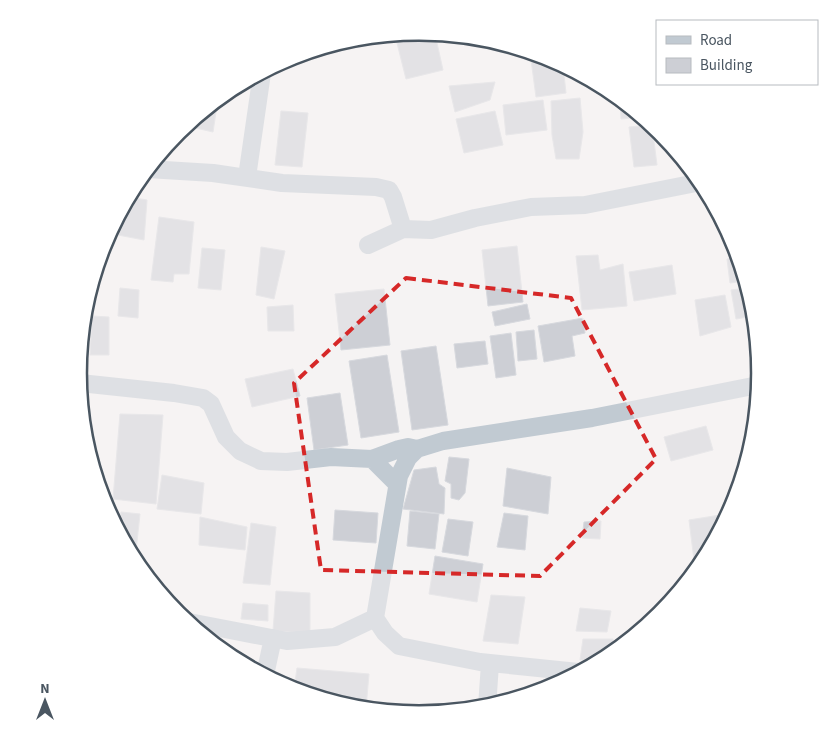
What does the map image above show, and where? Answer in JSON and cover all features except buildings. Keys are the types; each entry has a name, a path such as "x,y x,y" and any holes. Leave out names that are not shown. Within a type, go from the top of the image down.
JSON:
{"street":[{"path":"247,177 261,81"},
{"path":"157,170 213,173 282,183 376,187 389,190 393,196 403,229"},
{"path":"368,245 403,229 431,230 474,218 531,207 585,205 691,184"},
{"path":"87,384 203,398 211,404 226,437 240,451 261,462 287,462 331,457 372,459 399,449 408,447 417,449"},
{"path":"566,671 490,664 399,646 385,633 375,618 397,484 408,458 417,449 443,441 592,418 750,387"},
{"path":"372,459 397,484"},
{"path":"203,625 287,641 335,637 375,618"},
{"path":"267,668 273,638"},
{"path":"488,697 490,664"}],"highlighted area":[{"path":"406,278 571,298 656,459 540,576 321,570 294,383"}]}
